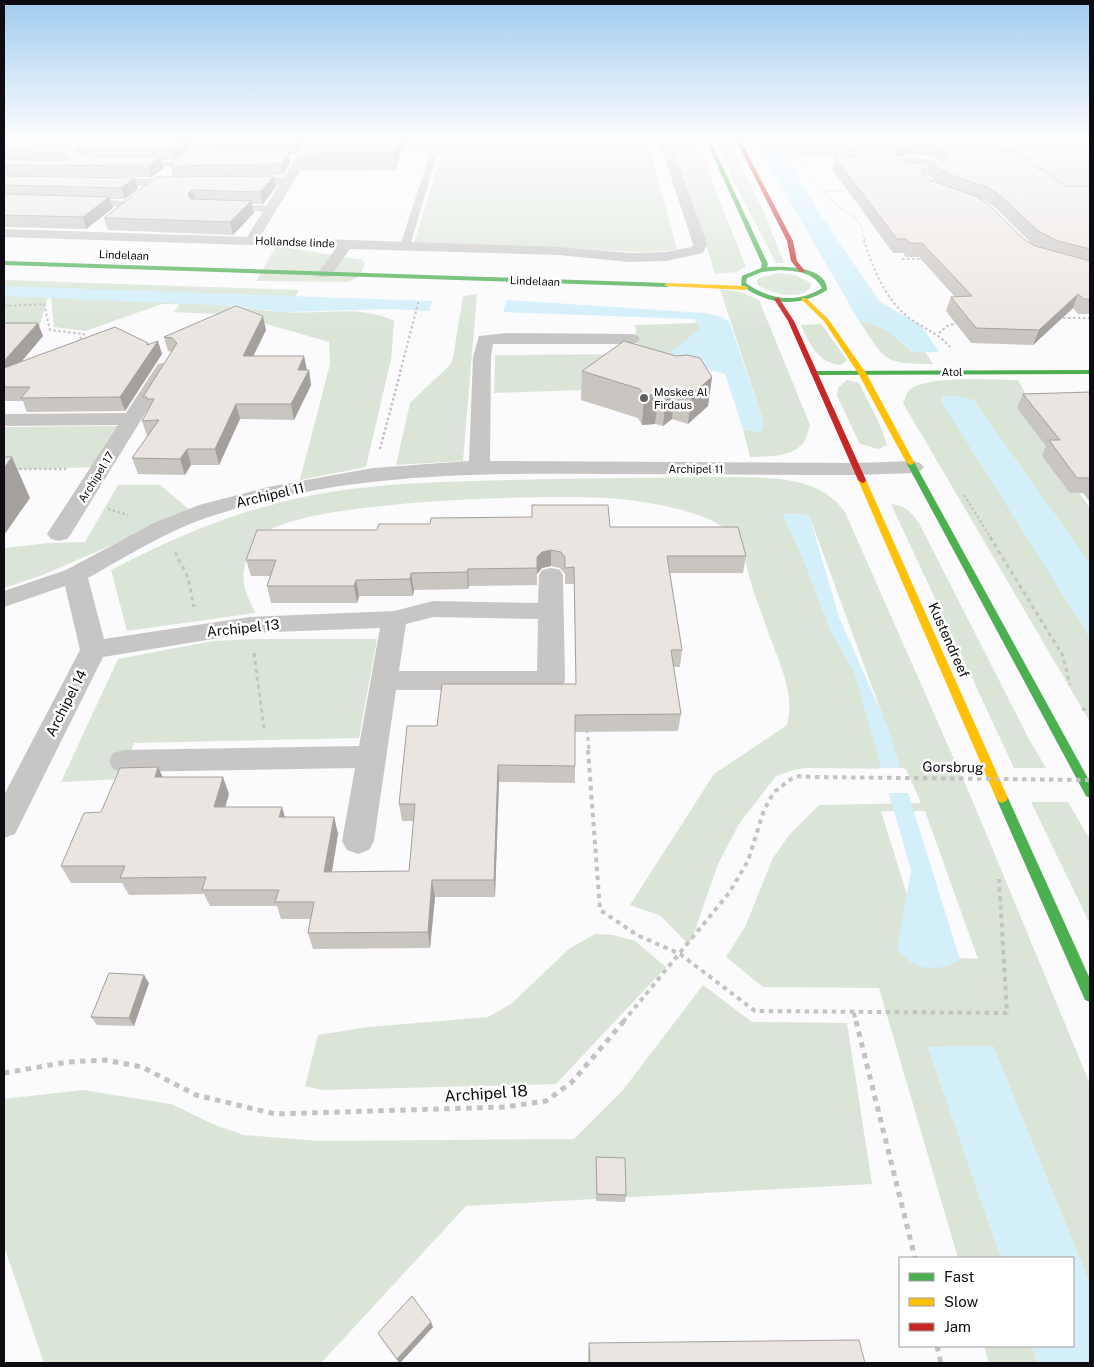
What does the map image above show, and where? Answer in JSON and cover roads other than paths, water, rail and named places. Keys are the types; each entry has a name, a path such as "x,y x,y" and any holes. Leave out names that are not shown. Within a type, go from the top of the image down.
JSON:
{"main road":[{"path":"736,202 765,264 764,269"},
{"path":"770,202 790,241 794,261 802,271"},
{"name":"Lindelaan","path":"327,266 350,262"},
{"name":"Lindelaan","path":"4,263 327,266 744,282"},
{"name":"Lindelaan","path":"427,265 744,282"},
{"path":"780,268 802,271 819,278 824,284 825,289 817,296 804,299 777,299 758,295 744,282 749,273 764,269 780,268"},
{"name":"Kustendreef","path":"777,299 791,321 1090,995"},
{"path":"804,299 826,320 862,373 1090,792"},
{"name":"Atol","path":"814,373 1090,372"}],"street":[{"path":"117,215 134,202"},
{"path":"251,241 274,202"},
{"name":"Hollandse linde","path":"4,233 559,251 588,257 659,256 688,254 698,250 700,244 686,202"},
{"path":"90,236 104,226"},
{"path":"327,266 346,244"},
{"path":"478,468 482,357 485,340 507,338 631,339"},
{"name":"Archipel 17","path":"60,534 170,358"},
{"path":"4,420 132,419"},
{"name":"Archipel 11","path":"4,599 75,575 162,528 207,510 268,494 373,474 478,468 857,469 913,467"},
{"path":"75,575 93,650"},
{"path":"384,680 550,681 551,575"},
{"name":"Archipel 13","path":"93,650 250,625 394,619 432,609 551,611"},
{"path":"358,841 394,619"},
{"name":"Archipel 14","path":"4,825 93,650"},
{"path":"124,760 372,757"}],"lane":[{"path":"72,202 131,204"},
{"path":"405,246 419,202"},
{"path":"214,207 270,209"}],"water":[{"path":"790,202 813,202 880,302 922,326 939,352 912,352 888,332 859,321"},
{"path":"4,286 432,301 429,311 390,309 284,312 237,306 4,296"},
{"path":"507,300 704,313 719,316 729,321 764,424 760,433 743,429 725,374 665,357 700,329 694,319 503,312"},
{"path":"955,396 973,400 1090,564 1090,638 944,406 943,397"},
{"path":"782,514 809,515 839,617 888,728 960,960 943,967 926,968 918,966 910,962 897,949 911,870 854,673 831,632 804,561"},
{"path":"993,1046 1090,1284 1090,1363 1038,1363 1032,1347 1074,1347 1074,1257 1001,1257 928,1047"}],"place":[{"name":"Moskee Al Firdaus","path":"644,398"}]}
